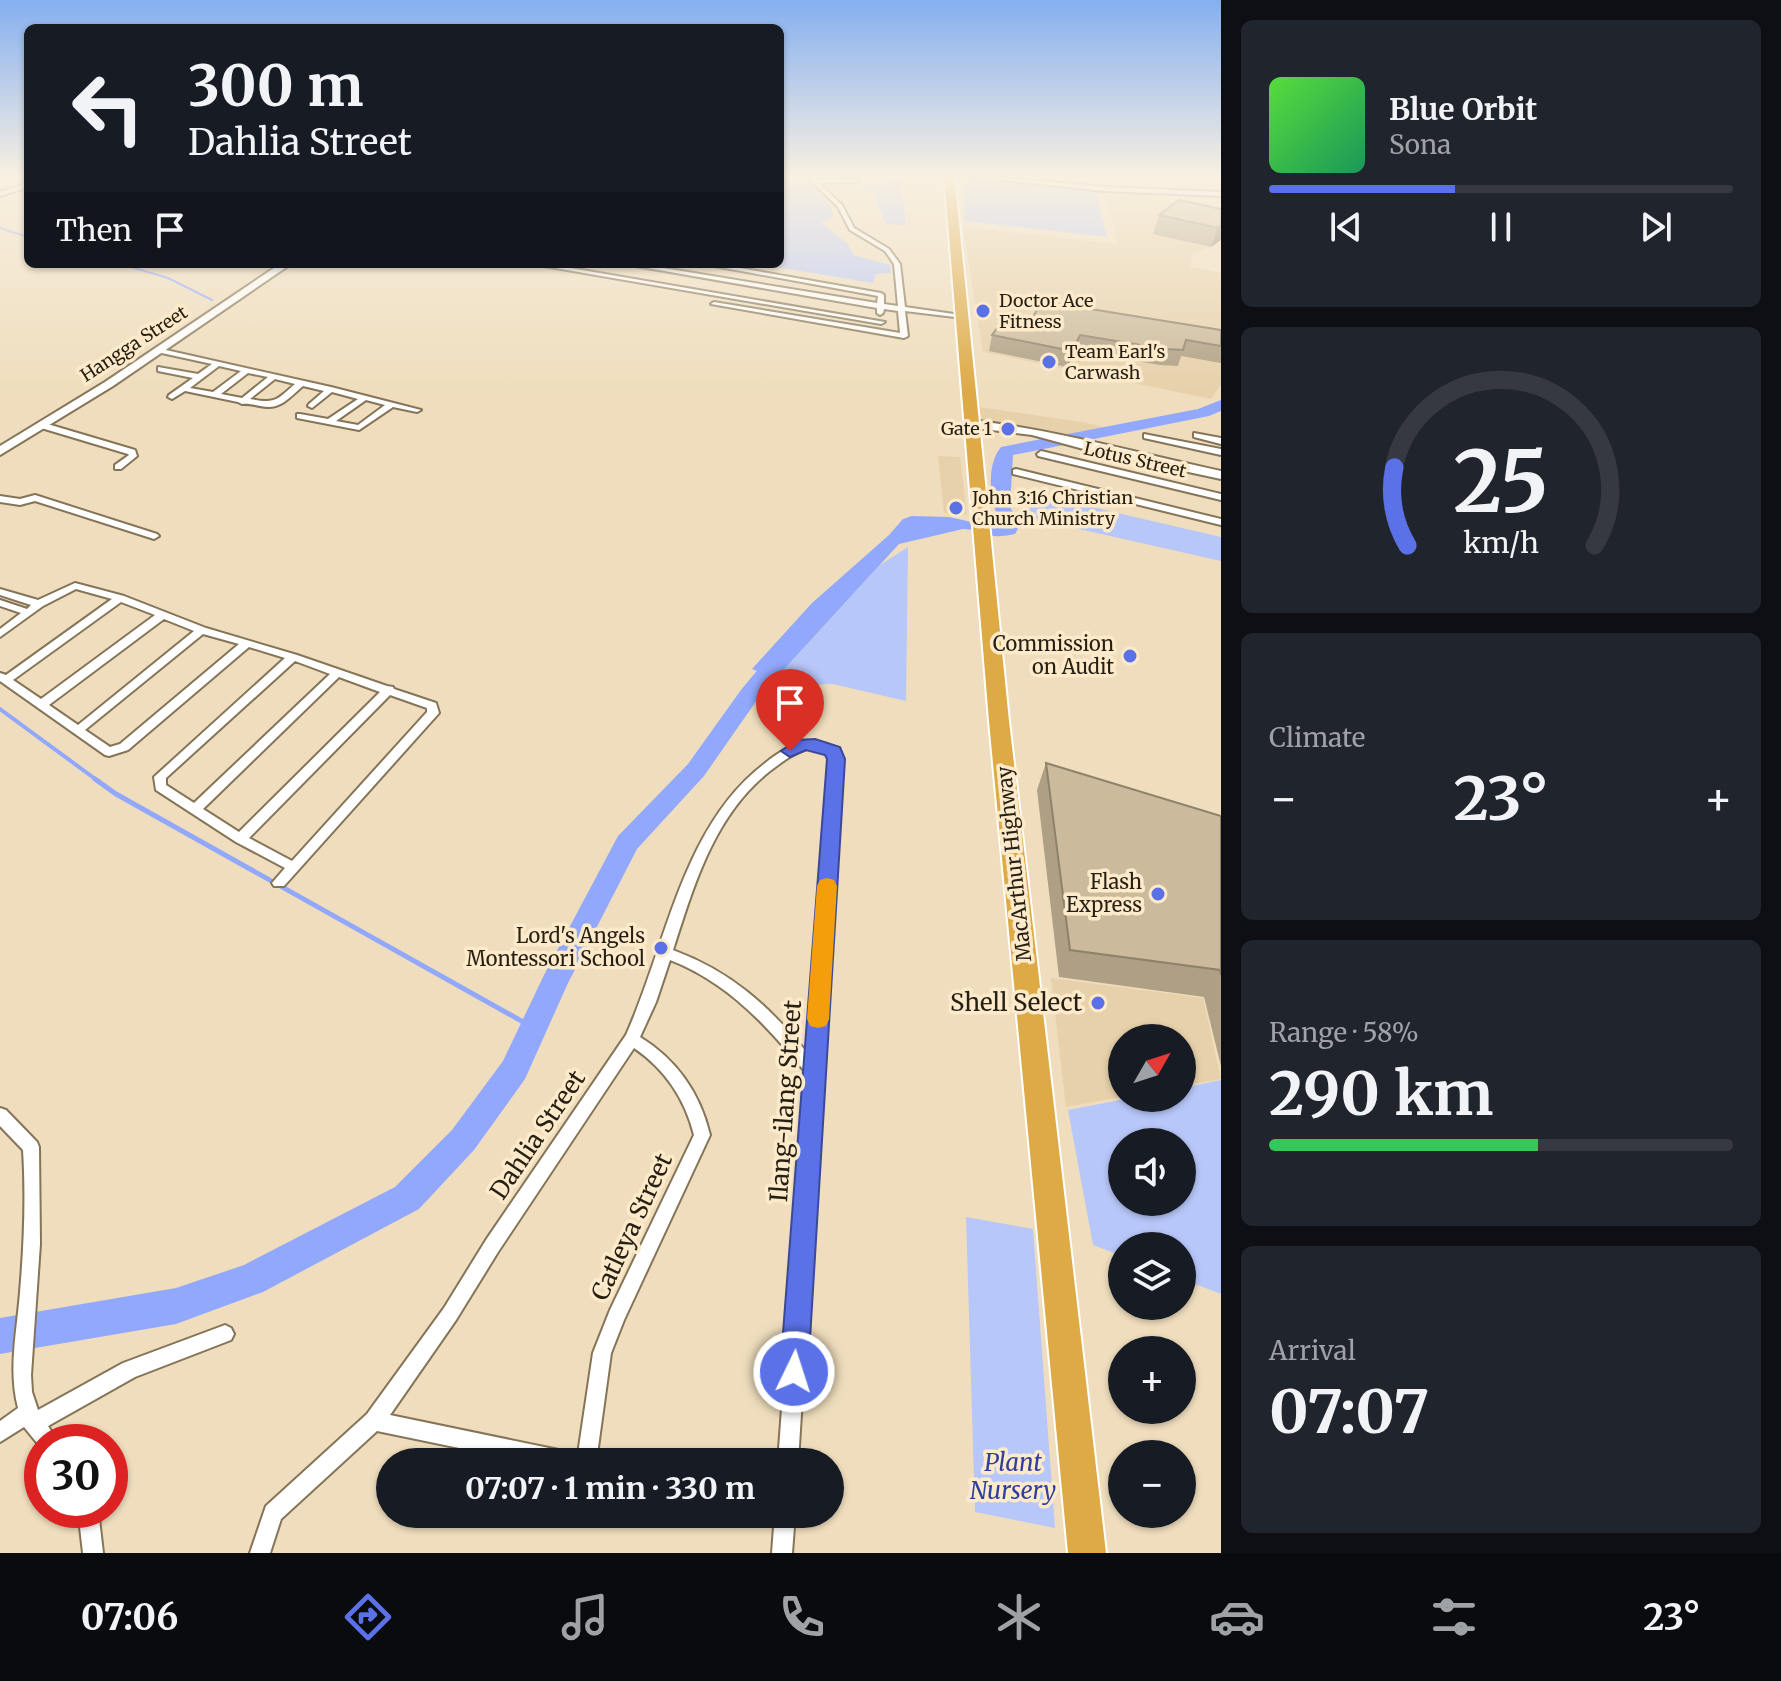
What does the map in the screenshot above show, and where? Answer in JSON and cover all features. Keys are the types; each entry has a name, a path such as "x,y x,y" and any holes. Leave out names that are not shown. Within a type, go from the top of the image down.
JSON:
{"highway":[{"name":"MacArthur Highway","path":"956,246 981,526 1087,1553"}],"street":[{"path":"714,304 904,336 897,264 893,255 880,246"},
{"name":"Hangga Street","path":"0,451 160,350 280,268"},
{"path":"558,268 881,325 881,295 729,268"},
{"path":"639,282 653,268"},
{"path":"666,268 962,318"},
{"path":"160,350 417,410"},
{"path":"149,377 180,356"},
{"path":"172,397 217,364"},
{"path":"161,369 201,377"},
{"path":"216,394 247,370"},
{"path":"242,402 274,376"},
{"path":"185,389 242,402 274,404 301,383"},
{"path":"312,406 331,389"},
{"path":"329,422 364,398"},
{"path":"300,416 359,428 392,404"},
{"path":"41,425 132,452 133,456 118,467"},
{"path":"972,429 1046,434 1221,475"},
{"path":"1197,435 1221,441"},
{"path":"1147,436 1221,452"},
{"name":"Lotus Street","path":"1041,454 1221,497"},
{"path":"1016,472 1221,522"},
{"path":"0,499 20,502 35,498 154,536"},
{"path":"0,634 39,604 75,586 120,598 201,630 293,657 432,706 433,713 279,883"},
{"path":"0,592 39,604"},
{"path":"120,598 3,678 109,752 124,747 246,644"},
{"path":"0,603 27,612"},
{"path":"41,705 162,615"},
{"path":"77,731 201,630"},
{"path":"293,657 160,777 160,787 240,839 293,867"},
{"path":"194,810 338,672"},
{"path":"240,839 389,689"},
{"name":"Dahlia Street","path":"260,1553 273,1513 374,1421 450,1314 492,1246 632,1039 650,1004 704,845 724,809 771,762 803,745 827,747"},
{"name":"Ilang-ilang Street","path":"789,1448 836,759 827,747"},
{"path":"666,953 704,967 756,1003 814,1072"},
{"name":"Catleya Street","path":"588,1448 602,1353 616,1316 702,1135 692,1099 675,1076 644,1046 632,1039"},
{"path":"0,1115 31,1147 28,1307 20,1366 30,1418 34,1424"},
{"path":"0,1432 130,1370 225,1334"},
{"path":"374,1421 506,1448"},
{"path":"90,1528 93,1553"},
{"path":"782,1553 784,1528"}],"shaded area":[{"path":"966,246 1211,247 1193,254 1190,267 1221,273 1221,384 1211,399 983,352"},
{"path":"979,407 1108,428 1063,437 982,421"},
{"path":"938,456 960,457 967,515 944,513"},
{"path":"1051,978 1203,998 1221,1079 1196,1083 1196,1024 1108,1024 1108,1100 1066,1107"}],"green space":[{"path":"784,246 849,246 854,255 890,265 891,273 876,274 873,283 781,268 784,268"},
{"path":"1027,492 1221,537 1221,561 1030,518"},
{"path":"908,547 906,701 833,684 774,686 776,678 880,565"},
{"path":"1221,1080 1221,1294 1196,1284 1196,1232 1108,1232 1108,1251 1093,1245 1068,1110 1108,1102 1108,1112 1196,1112 1196,1085"},
{"name":"Plant Nursery","path":"966,1217 1033,1229 1055,1528 975,1512"}],"water":[{"path":"912,516 949,517 999,528 1006,526 1007,521 1015,522 1015,527 1007,533 963,529 899,544 776,678 752,669 812,603 903,519"}],"building":[{"path":"1053,303 1221,330 1221,346 1186,340 1183,350 1165,349 1080,335 1072,351 992,335 1006,316 1031,320 1040,305 1051,306"},
{"path":"1046,763 1221,816 1221,975 1220,970 1070,950"}],"waterway":[{"path":"134,268 168,278 212,300"},
{"path":"984,529 1008,530 1011,525 1001,507 1002,457 1007,451 1203,413 1221,405"},
{"path":"0,1336 176,1306 251,1280 407,1198 463,1140 514,1070 554,983 627,843 696,770 749,695 786,650"},
{"path":"0,709 98,781"},
{"path":"95,779 116,794 534,1028"}],"slow traffic":[{"path":"818,1019 827,886"}],"place":[{"name":"Doctor Ace Fitness","path":"983,311"},
{"name":"Team Earl's Carwash","path":"1049,362"},
{"name":"Gate 1","path":"1008,429"},
{"name":"John 3:16 Christian Church Ministry","path":"956,508"},
{"name":"Commission on Audit","path":"1130,656"},
{"name":"Flash Express","path":"1158,894"},
{"name":"Lord's Angels Montessori School","path":"661,948"},
{"name":"Shell Select","path":"1098,1003"}],"route":[{"path":"790,751 815,744 827,747 836,759 794,1372"}]}
